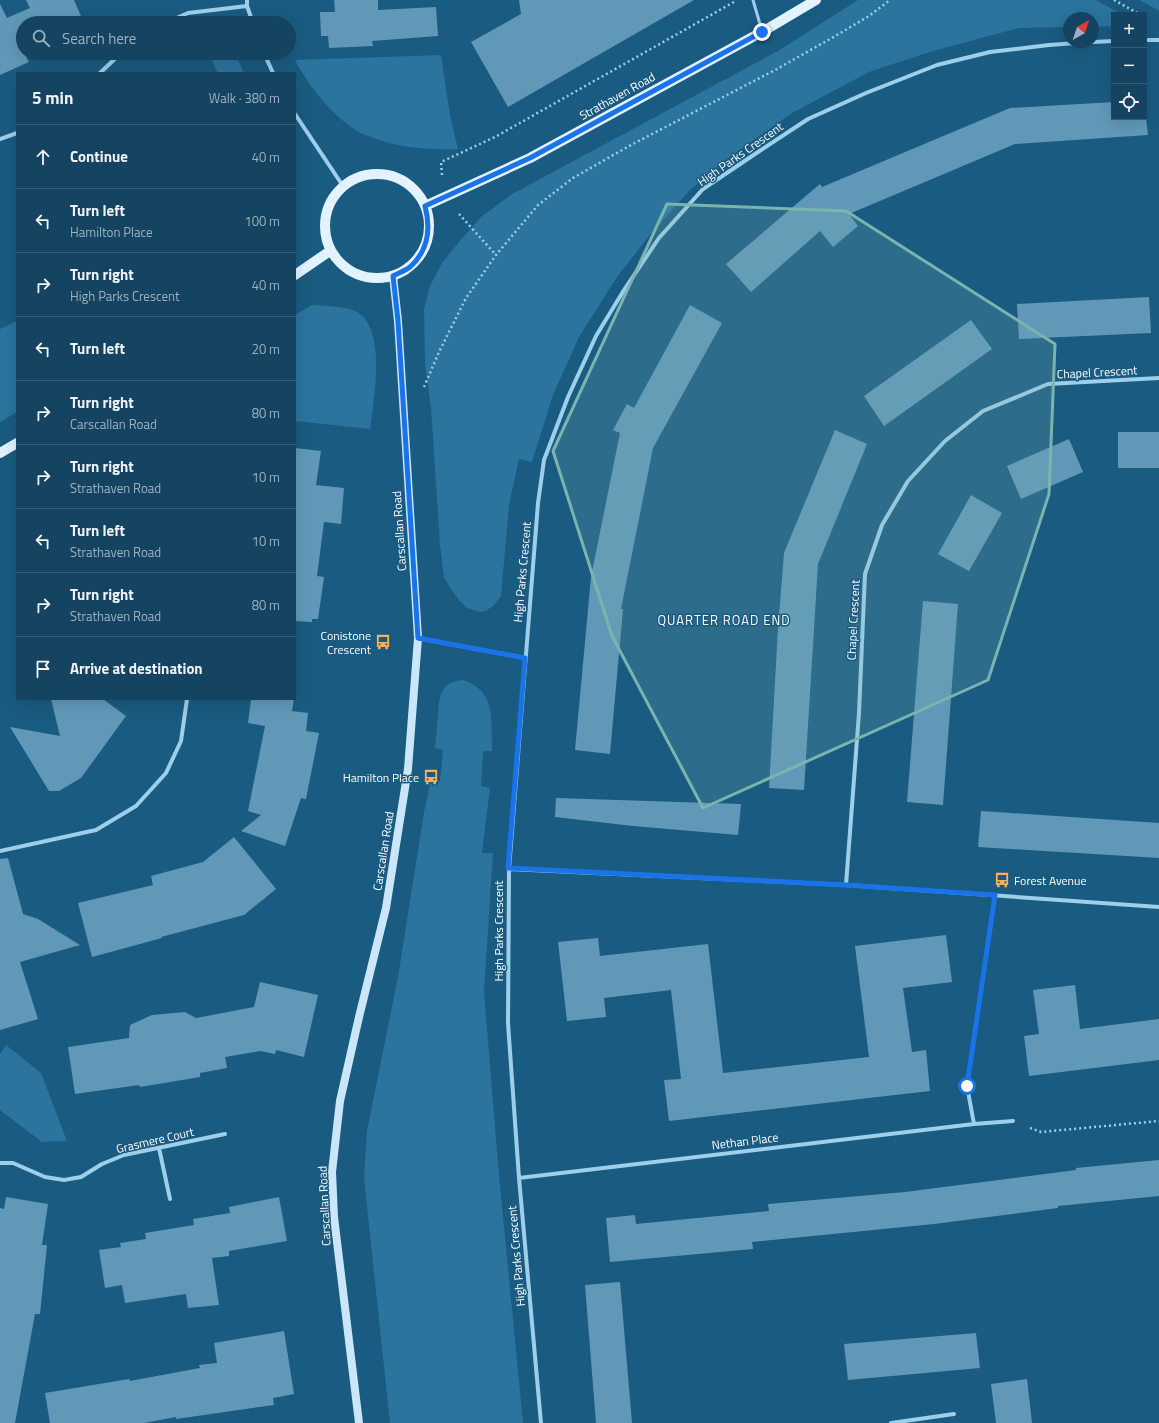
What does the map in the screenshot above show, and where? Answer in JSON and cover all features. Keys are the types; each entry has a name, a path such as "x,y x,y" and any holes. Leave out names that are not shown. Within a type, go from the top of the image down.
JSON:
{"main road":[{"name":"Strathaven Road","path":"425,206 530,158 762,32 816,0"},
{"path":"382,174 400,179 415,190 425,206 429,219 428,237 421,254 409,268 393,276 375,279 357,275 342,266 330,251 324,225 328,207 337,191 343,186 351,180 365,175 382,174"},
{"path":"296,274 330,251"},
{"path":"0,453 16,444"}],"street":[{"path":"247,0 247,6 251,16"},
{"path":"180,16 188,12 247,6"},
{"path":"1147,40 1159,40"},
{"name":"High Parks Crescent","path":"1099,42 1111,41"},
{"name":"High Parks Crescent","path":"541,1423 519,1178 508,1031 508,868 538,503 544,460 568,397 596,336 624,290 659,238 703,189 808,119 866,93 937,65 990,52 1063,44"},
{"path":"101,72 114,60"},
{"path":"267,60 273,72"},
{"path":"296,116 343,186"},
{"path":"0,139 16,132"},
{"name":"Carscallan Road","path":"359,1423 334,1217 332,1172 340,1101 359,1016 386,908 408,769 418,638 398,321 393,276"},
{"name":"Chapel Crescent","path":"846,885 859,713 866,574 882,524 908,481 945,441 983,411 1048,384 1159,378"},
{"path":"418,638 525,658"},
{"path":"0,851 96,830 136,806 166,773 181,741 186,700"},
{"path":"508,868 846,885 1159,907"},
{"path":"967,1086 974,1124"},
{"name":"Nethan Place","path":"519,1178 974,1124 1012,1121"},
{"name":"Grasmere Court","path":"0,1163 13,1163 45,1177 64,1180 81,1177 102,1164 124,1155 225,1134"},
{"path":"159,1148 170,1199"},
{"path":"891,1423 917,1421 954,1414"}],"lane":[{"path":"753,0 762,32"}],"path":[{"path":"496,255 444,197 441,162 495,137 650,48 738,0"},
{"path":"422,393 439,352 466,298 496,255 538,205 573,178 631,145 778,69 869,16 890,0"},
{"path":"1114,0 1136,12"},
{"path":"967,1086 995,895"},
{"path":"1012,1121 1041,1132 1159,1121"}],"highlighted area":[{"path":"667,204 846,211 1055,344 1049,494 988,680 703,808 612,636 553,451"}],"shaded area":[{"path":"858,0 1096,0 1118,12 1111,12 1111,26 1099,27 1099,12 1063,12 1063,27 1019,28 933,51 869,72 792,113 727,159 691,189 653,231 617,277 579,337 553,395 532,462 519,459 509,505 501,596 494,605 486,611 480,612 467,608 458,599 444,578 440,545 431,408 425,363 424,309 430,286 442,263 481,217 512,194 778,51"},
{"path":"1140,0 1159,0 1159,11"},
{"path":"441,55 450,115 458,149 425,149 403,146 382,141 359,132 339,117 322,100 307,80 296,60"},
{"path":"212,60 238,60 244,72 218,72"},
{"path":"312,305 335,307 357,312 366,321 372,334 376,366 376,384 370,429 296,421 296,314"},
{"path":"16,321 16,413 0,422 0,329"},
{"path":"463,680 474,685 482,692 490,709 491,719 492,751 483,751 481,786 490,788 482,853 493,853 484,992 499,1175 523,1423 390,1423 364,1178 367,1131 398,977 424,812 431,780 440,781 443,750 435,748 440,697 445,687 455,681"},
{"path":"6,1045 41,1073 67,1141 42,1142 0,1110 0,1054"}],"building":[{"path":"26,0 74,0 81,16 16,16 16,60 28,60 29,62 0,75 0,4 7,18 30,8"},
{"path":"334,0 378,0 378,10 436,7 438,36 372,41 373,46 329,48 328,36 321,36 320,12 335,12"},
{"path":"519,0 694,0 508,107 471,42 521,14"},
{"path":"1111,102 1111,120 1146,120 1148,135 1015,144 849,214 858,226 833,247 820,231 751,292 726,264 820,184 822,187 1010,108"},
{"path":"1149,297 1151,333 1019,339 1017,304"},
{"path":"690,305 722,323 653,448 621,609 623,609 610,754 575,750 591,577 620,433 613,430 627,404 634,408"},
{"path":"971,320 992,349 884,426 864,396"},
{"path":"835,430 867,444 818,564 804,790 769,788 784,553"},
{"path":"1118,432 1159,432 1159,468 1118,468"},
{"path":"1069,439 1083,472 1021,499 1007,466"},
{"path":"296,448 321,451 316,485 344,488 341,524 324,522 317,576 324,577 318,619 312,619 312,622 296,621"},
{"path":"971,495 1002,513 969,571 938,554"},
{"path":"923,601 958,604 943,805 907,802"},
{"path":"51,700 104,700 126,716 81,778 59,791 49,791 10,727 60,736"},
{"path":"251,700 294,700 292,711 308,713 306,731 319,733 306,799 301,798 285,846 241,831 261,815 248,811 265,726 248,723"},
{"path":"556,798 741,804 738,835 633,826 555,817"},
{"path":"981,811 1159,823 1159,858 978,847"},
{"path":"234,837 276,889 244,915 92,957 78,903 153,885 151,876 203,862"},
{"path":"8,858 23,914 38,919 80,945 20,962 38,1019 0,1030 0,859"},
{"path":"946,935 952,982 903,988 912,1052 926,1050 930,1091 669,1121 664,1080 681,1079 671,990 604,998 606,1017 567,1021 558,942 598,938 600,956 708,944 723,1073 869,1057 855,946"},
{"path":"260,982 318,995 304,1057 276,1050 275,1054 260,1051 225,1057 227,1068 200,1073 200,1077 140,1087 139,1085 75,1094 68,1047 129,1038 130,1025 152,1015 185,1012 196,1018 254,1007"},
{"path":"1075,985 1080,1029 1159,1019 1159,1060 1029,1076 1024,1036 1039,1034 1033,990"},
{"path":"1159,1160 1159,1196 1058,1206 1058,1208 934,1224 752,1242 753,1249 610,1262 606,1218 635,1215 636,1224 769,1211 768,1204 905,1192 1076,1170 1076,1168"},
{"path":"6,1197 48,1204 42,1245 47,1245 40,1314 35,1314 15,1423 0,1423 0,1208 4,1209"},
{"path":"279,1197 287,1241 229,1251 229,1256 212,1258 219,1305 188,1308 186,1294 125,1303 122,1285 105,1288 99,1250 121,1247 120,1243 146,1239 145,1233 194,1225 193,1219 230,1213 229,1207"},
{"path":"620,1282 632,1423 596,1423 585,1285"},
{"path":"284,1331 294,1394 273,1398 274,1405 176,1419 176,1417 144,1423 50,1423 45,1393 129,1379 130,1381 200,1368 199,1365 217,1363 214,1343"},
{"path":"976,1333 980,1368 848,1380 844,1344"},
{"path":"1027,1379 1032,1423 996,1423 991,1384"}],"place":[{"name":"Conistone Crescent","path":"383,642"},
{"name":"Hamilton Place","path":"431,777"},
{"name":"Forest Avenue","path":"1002,880"}],"district":[{"name":"QUARTER ROAD END","path":"724,620"}],"route":[{"path":"762,32 530,158 425,206 429,219 428,237 421,254 409,268 393,276 398,321 418,638 525,658 508,868 846,885 995,895 967,1086"}]}
